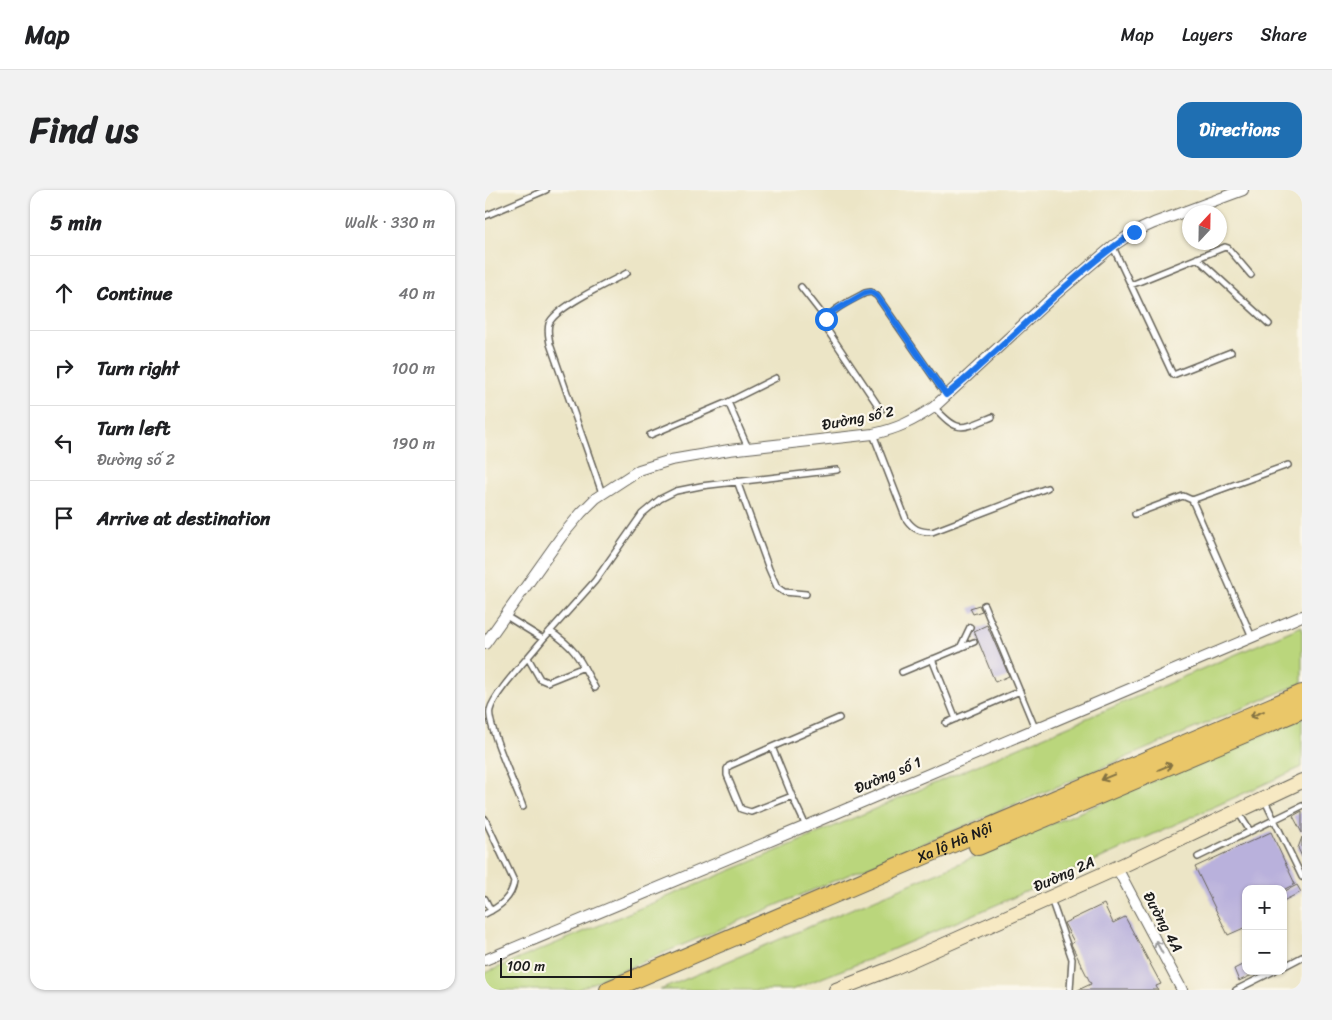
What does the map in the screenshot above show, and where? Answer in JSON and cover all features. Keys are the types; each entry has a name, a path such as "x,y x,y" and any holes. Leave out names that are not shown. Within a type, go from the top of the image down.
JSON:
{"highway":[{"name":"Xa lộ Hà Nội","path":"609,990 1302,694"},
{"name":"Xa lộ Hà Nội","path":"637,990 1302,709"}],"street":[{"name":"Đường số 2","path":"485,644 561,537 581,513 602,493 639,470 671,460 873,434 893,430 915,420 934,407 1054,296 1113,246 1134,232 1154,223 1243,190"},
{"name":"Đường số 1","path":"485,960 1302,616"},
{"name":"Đường 2A","path":"840,989 893,968 1051,898 1302,781"},
{"name":"Đường 4A","path":"1117,868 1182,990"}],"lane":[{"path":"485,216 546,190"},
{"path":"1113,246 1173,375 1231,352"},
{"path":"1131,285 1221,247 1228,248 1251,275"},
{"path":"1197,258 1269,324"},
{"path":"602,493 550,344 549,323 560,310 627,273"},
{"path":"801,286 826,319"},
{"path":"881,410 824,325 830,313 865,293 871,292 877,296 946,395"},
{"path":"650,435 728,402 776,378"},
{"path":"728,402 748,449"},
{"path":"934,407 949,424 963,428 991,418"},
{"path":"873,434 905,519 913,529 922,532 932,532 1047,488"},
{"path":"1192,500 1288,465"},
{"path":"523,807 492,730 489,717 490,708 499,693 527,658 595,581 642,514 660,499 676,492 737,481 837,470"},
{"path":"737,481 777,587 784,592 806,594"},
{"path":"1135,514 1183,496 1192,500 1251,637"},
{"path":"984,605 1035,728"},
{"path":"505,616 543,639"},
{"path":"960,648 970,627"},
{"path":"550,632 569,644 578,655 595,688"},
{"path":"902,672 974,642"},
{"path":"527,658 540,680 547,682 584,667"},
{"path":"932,659 956,719"},
{"path":"946,723 1020,691"},
{"path":"792,796 751,812 745,812 741,809 727,775 727,769 729,766 839,718"},
{"path":"772,747 806,826"},
{"path":"1264,799 1302,877"},
{"path":"1198,857 1302,806"},
{"path":"1238,811 1250,831"},
{"path":"485,819 514,881 505,902 485,914"},
{"path":"1051,898 1072,959 1070,990"},
{"path":"485,899 491,911"},
{"path":"1287,965 1302,957"},
{"path":"1236,990 1266,975"}],"green space":[{"path":"1302,626 1302,683 576,990 485,990 485,973 758,859"},
{"path":"1302,718 1302,767 1019,895 875,957 791,990 660,990"}],"building":[{"path":"979,605 982,611 973,614 970,608"},
{"path":"987,625 1009,676 995,682 974,631"},
{"path":"1302,811 1302,833 1293,816"},
{"path":"1271,832 1295,884 1287,888 1287,885 1242,885 1242,929 1228,935 1195,867"},
{"path":"1302,837 1302,857 1298,848"},
{"path":"1297,885 1301,892 1287,899 1287,890"},
{"path":"1104,904 1113,923 1125,917 1161,984 1156,986 1158,990 1078,990 1091,984 1071,944 1074,942 1064,923"},
{"path":"1242,965 1242,975 1252,975 1239,981 1234,969"}],"route":[{"path":"826,319 830,313 865,293 871,292 877,296 946,395 1054,296 1113,246 1134,232"}]}
